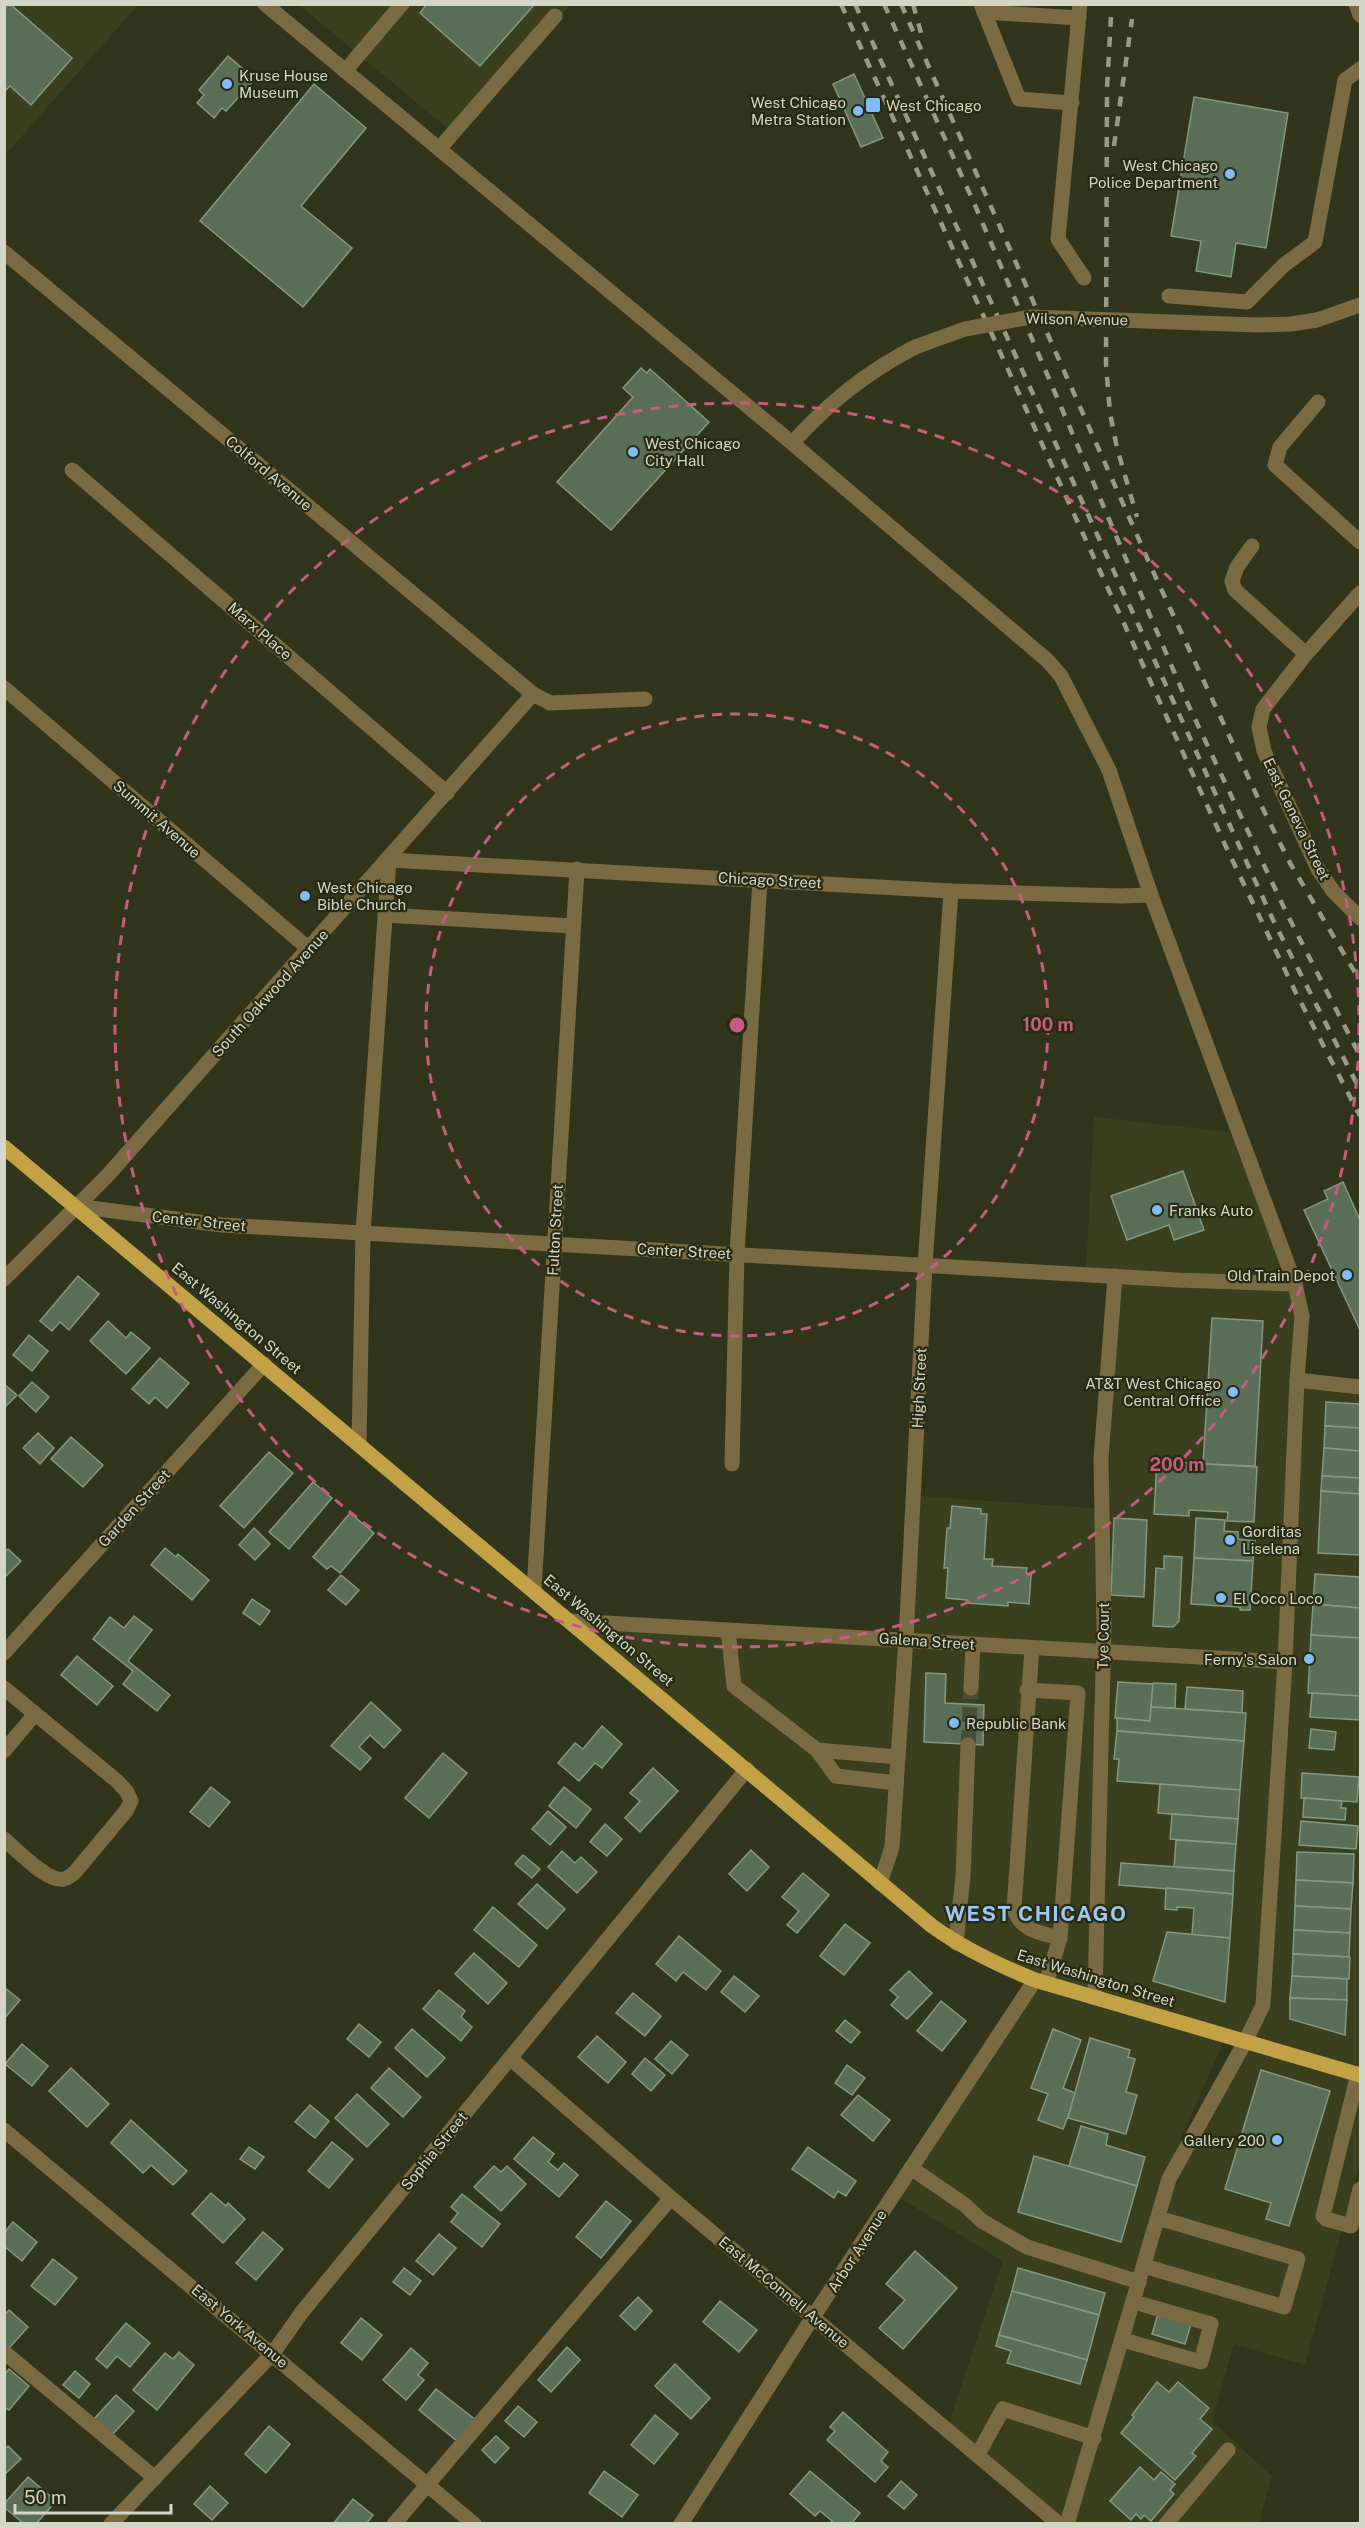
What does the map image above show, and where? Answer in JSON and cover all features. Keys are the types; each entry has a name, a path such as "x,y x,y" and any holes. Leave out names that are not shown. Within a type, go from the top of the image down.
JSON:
{"main road":[{"name":"East Washington Street","path":"4,1147 880,1883 956,1943 995,1964 1041,1981 1359,2075"}],"street":[{"path":"265,4 792,442 1047,660 1061,676 1109,770 1151,895 1295,1284 1302,1316 1297,1380 1285,1662 1263,2005 1169,2179 1067,2523"},
{"path":"345,71 402,4"},
{"path":"1356,4 1360,15"},
{"path":"1072,103 1019,99 983,8 1080,11 1072,103 1058,239 1084,278"},
{"path":"439,149 555,16"},
{"path":"1169,296 1247,302 1284,265 1315,242 1343,87 1346,80 1360,69"},
{"name":"Colford Avenue","path":"4,252 533,694"},
{"name":"Wilson Avenue","path":"792,442 843,392 867,375 915,347 965,329 1031,317 1258,325 1291,324 1317,320 1360,305"},
{"path":"1318,402 1280,447 1275,465 1360,542"},
{"name":"Marx Place","path":"72,470 447,793"},
{"path":"1252,546 1237,567 1232,581 1235,590 1306,654 1360,593"},
{"name":"East Geneva Street","path":"1306,654 1263,709 1259,727 1264,751 1318,869 1333,891 1360,918"},
{"name":"Summit Avenue","path":"4,688 309,949"},
{"path":"533,694 550,703 645,699"},
{"name":"South Oakwood Avenue","path":"4,1280 108,1175 389,860 533,694"},
{"path":"359,1444 363,1233 389,860"},
{"name":"Chicago Street","path":"389,860 951,891 1151,895"},
{"name":"Fulton Street","path":"534,1590 576,869"},
{"path":"732,1464 737,1254 760,880"},
{"name":"High Street","path":"880,1883 892,1848 906,1639 925,1265 951,891"},
{"path":"385,915 573,926"},
{"name":"Center Street","path":"75,1206 222,1225 1115,1276 1295,1284"},
{"name":"Tye Court","path":"1095,1996 1103,1651 1101,1459 1115,1276"},
{"name":"Garden Street","path":"4,1653 264,1364"},
{"path":"1297,1380 1360,1387"},
{"name":"Galena Street","path":"570,1621 1285,1662"},
{"path":"728,1630 734,1686 817,1750 836,1776 896,1783"},
{"path":"971,1688 973,1644"},
{"path":"1032,1648 1027,1690 1014,1909 1016,1917 1027,1929 1060,1938"},
{"path":"4,1689 117,1781 127,1792 131,1801 126,1811 67,1879 56,1880 45,1874 4,1839"},
{"name":"Arbor Avenue","path":"681,2523 911,2168 1041,1981 1060,1938 1078,1693 1027,1690"},
{"path":"4,1751 35,1714"},
{"path":"956,1943 963,1876 968,1745"},
{"path":"817,1750 898,1757"},
{"name":"Sophia Street","path":"111,2523 273,2353 309,2303 747,1769"},
{"name":"East McConnell Avenue","path":"510,2058 671,2198 1059,2523"},
{"path":"1359,2075 1323,2216 1351,2226 1360,2189"},
{"name":"East York Avenue","path":"4,2130 474,2523"},
{"path":"911,2168 965,2205 982,2221 1027,2247 1139,2282"},
{"path":"394,2523 429,2485 671,2198"},
{"path":"1144,2266 1284,2307 1287,2297 1298,2259 1158,2218"},
{"path":"1123,2340 1201,2362 1211,2324 1134,2302"},
{"path":"4,2352 155,2478"},
{"path":"978,2454 1003,2409 1094,2438"},
{"path":"1166,2523 1228,2450"}],"shaded area":[{"path":"5,5 138,5 5,155"},
{"path":"299,5 571,5 453,133"},
{"path":"1094,1117 1230,1132 1285,1277 1086,1268"},
{"path":"1115,1276 1295,1284 1297,1380 1360,1387 1360,2075 1095,1996"},
{"path":"919,1496 1104,1509 1099,1647 911,1634"},
{"path":"586,1627 899,1645 887,1843 877,1873"},
{"path":"911,1644 1098,1657 1091,1990 1023,1970 955,1937 886,1880"},
{"path":"1038,1987 1223,2043 1164,2177 1062,2520 949,2423 1003,2261 898,2197"},
{"path":"1236,2046 1360,2081 1360,2164 1305,2365 1234,2344 1212,2421 1272,2476 1259,2523 1073,2524 1176,2175"}],"building":[{"path":"4,4 10,4 72,58 31,105 10,86 4,92"},
{"path":"427,4 535,4 480,66 420,13"},
{"name":"Kruse House Museum","path":"228,56 255,79 226,111 222,108 214,118 197,103 204,95 199,90"},
{"name":"West Chicago Metra Station","path":"854,74 883,138 861,147 833,84"},
{"path":"314,84 366,128 301,206 352,248 303,307 200,221"},
{"name":"West Chicago Police Department","path":"1194,97 1288,113 1266,248 1236,243 1231,277 1196,271 1201,241 1171,236"},
{"name":"West Chicago City Hall","path":"641,368 647,373 650,369 709,422 611,530 557,482 633,397 623,388"},
{"name":"Franks Auto","path":"1183,1171 1204,1230 1174,1240 1169,1225 1127,1240 1111,1196"},
{"name":"Old Train Depot","path":"1343,1182 1360,1220 1360,1330 1304,1210 1328,1199 1324,1191"},
{"path":"78,1276 99,1294 69,1330 60,1322 52,1331 40,1321"},
{"name":"AT&T West Chicago Central Office","path":"1212,1318 1263,1321 1255,1466 1203,1464"},
{"path":"108,1321 126,1338 131,1332 150,1348 126,1374 90,1341"},
{"path":"29,1335 48,1351 32,1371 13,1355"},
{"path":"160,1358 189,1383 167,1408 155,1397 149,1404 132,1389"},
{"path":"32,1382 49,1397 36,1412 19,1396"},
{"path":"4,1384 17,1395 4,1408"},
{"path":"1326,1402 1360,1404 1360,1428 1325,1426"},
{"path":"1325,1426 1360,1428 1360,1451 1324,1448"},
{"path":"38,1433 54,1448 40,1464 23,1448"},
{"path":"71,1437 103,1465 83,1487 51,1459"},
{"path":"1324,1448 1360,1451 1360,1478 1322,1476"},
{"path":"269,1452 293,1473 244,1528 220,1506"},
{"path":"1157,1461 1257,1467 1254,1522 1227,1521 1228,1512 1189,1510 1189,1516 1154,1514"},
{"path":"1322,1476 1360,1478 1359,1494 1321,1491"},
{"path":"313,1482 332,1498 289,1549 269,1532"},
{"path":"1321,1491 1360,1494 1360,1555 1318,1553"},
{"path":"952,1506 981,1509 981,1514 987,1514 984,1559 993,1559 992,1566 1027,1568 1026,1573 1031,1574 1029,1604 1008,1602 1008,1606 967,1603 967,1600 946,1598 948,1568 944,1568 947,1528 950,1528"},
{"path":"350,1513 374,1533 340,1573 331,1566 327,1569 313,1557"},
{"path":"1114,1518 1147,1520 1144,1597 1111,1595"},
{"path":"1196,1518 1225,1520 1224,1531 1238,1532 1238,1539 1255,1541 1253,1561 1194,1558"},
{"path":"254,1528 270,1544 255,1560 239,1545"},
{"path":"165,1548 176,1557 178,1554 209,1580 192,1600 151,1565"},
{"path":"8,1549 21,1561 4,1578 4,1552"},
{"path":"1164,1556 1182,1557 1179,1621 1173,1627 1153,1626 1156,1568 1164,1569"},
{"path":"1194,1558 1253,1561 1250,1610 1240,1610 1240,1607 1191,1604"},
{"path":"1315,1574 1360,1577 1360,1608 1313,1604"},
{"path":"341,1575 359,1590 346,1605 328,1590"},
{"path":"252,1599 270,1611 260,1625 243,1613"},
{"path":"1313,1604 1360,1608 1360,1638 1311,1635"},
{"path":"134,1616 152,1630 128,1661 170,1695 157,1711 123,1684 133,1671 93,1639 110,1617 124,1628"},
{"path":"1311,1635 1360,1638 1360,1696 1308,1693"},
{"path":"77,1656 113,1686 97,1705 61,1675"},
{"name":"Republic Bank","path":"926,1673 946,1674 945,1703 984,1705 983,1745 924,1742"},
{"path":"1118,1682 1153,1684 1150,1721 1115,1718"},
{"path":"1153,1683 1176,1684 1175,1708 1151,1707"},
{"path":"1187,1687 1243,1691 1242,1713 1185,1709"},
{"path":"1312,1693 1360,1696 1360,1720 1310,1717"},
{"path":"371,1702 401,1730 384,1748 370,1735 359,1747 371,1758 360,1770 331,1746"},
{"path":"1151,1707 1246,1713 1244,1741 1117,1731 1117,1718 1150,1721"},
{"path":"602,1726 622,1744 602,1768 595,1763 579,1781 558,1763 575,1743 583,1749"},
{"path":"1311,1729 1336,1732 1334,1750 1309,1748"},
{"path":"1117,1731 1244,1741 1240,1790 1117,1781 1119,1759 1114,1759"},
{"path":"443,1753 467,1773 429,1818 405,1798"},
{"path":"653,1768 678,1791 640,1832 625,1818 640,1801 630,1793"},
{"path":"1302,1773 1359,1777 1357,1802 1301,1798"},
{"path":"1160,1784 1240,1790 1238,1819 1158,1813"},
{"path":"211,1787 230,1802 209,1827 190,1812"},
{"path":"564,1787 591,1809 576,1828 549,1806"},
{"path":"1304,1798 1342,1801 1341,1808 1346,1808 1345,1820 1303,1817"},
{"path":"548,1811 566,1827 550,1845 532,1829"},
{"path":"1172,1814 1238,1819 1236,1844 1170,1839"},
{"path":"1301,1821 1358,1826 1356,1849 1299,1845"},
{"path":"605,1824 622,1839 607,1856 590,1842"},
{"path":"1176,1840 1236,1844 1234,1871 1174,1867"},
{"path":"751,1850 769,1867 747,1891 729,1874"},
{"path":"562,1851 575,1863 581,1857 597,1872 577,1893 548,1867"},
{"path":"1297,1852 1354,1854 1353,1883 1296,1880"},
{"path":"523,1855 540,1869 532,1878 515,1864"},
{"path":"1121,1863 1234,1871 1233,1894 1119,1885"},
{"path":"803,1873 829,1895 797,1933 787,1925 799,1911 782,1897"},
{"path":"1296,1880 1353,1883 1351,1909 1295,1906"},
{"path":"537,1884 565,1909 547,1929 518,1904"},
{"path":"1166,1888 1233,1894 1230,1938 1192,1935 1194,1908 1165,1909"},
{"path":"1295,1906 1351,1909 1350,1933 1294,1930"},
{"path":"493,1907 537,1945 519,1967 474,1930"},
{"path":"845,1924 870,1943 844,1975 820,1956"},
{"path":"1294,1930 1350,1933 1349,1957 1293,1954"},
{"path":"1167,1932 1230,1938 1225,2002 1153,1981"},
{"path":"679,1936 721,1971 706,1990 683,1972 676,1981 656,1964"},
{"path":"474,1953 507,1983 488,2004 455,1974"},
{"path":"1293,1954 1350,1957 1349,1979 1292,1976"},
{"path":"909,1971 932,1993 907,2019 891,2005 898,1997 890,1990"},
{"path":"734,1976 759,1996 745,2012 721,1992"},
{"path":"1292,1976 1347,1979 1347,2000 1290,1998"},
{"path":"4,1987 20,2000 4,2019"},
{"path":"439,1990 465,2011 461,2017 472,2027 461,2041 423,2009"},
{"path":"633,1993 661,2016 645,2036 616,2013"},
{"path":"1290,1998 1347,2000 1345,2035 1290,2019"},
{"path":"941,2001 966,2021 942,2051 917,2031"},
{"path":"845,2020 860,2032 851,2043 836,2031"},
{"path":"359,2024 381,2042 369,2057 347,2039"},
{"path":"412,2029 445,2058 427,2077 395,2048"},
{"path":"1053,2029 1081,2040 1063,2088 1077,2094 1063,2129 1038,2120 1048,2094 1031,2088"},
{"path":"597,2036 626,2062 608,2083 578,2057"},
{"path":"1090,2038 1130,2050 1128,2057 1135,2059 1126,2092 1137,2095 1126,2134 1068,2118"},
{"path":"671,2041 688,2055 672,2074 655,2059"},
{"path":"22,2044 48,2066 32,2086 5,2064"},
{"path":"645,2058 665,2075 651,2091 632,2074"},
{"path":"847,2065 865,2078 852,2095 835,2083"},
{"path":"71,2068 109,2104 87,2127 49,2091"},
{"path":"389,2068 421,2097 403,2117 371,2088"},
{"name":"Gallery 200","path":"1261,2070 1330,2091 1289,2226 1266,2219 1271,2203 1225,2189"},
{"path":"357,2094 389,2124 367,2147 335,2118"},
{"path":"858,2095 890,2120 873,2141 841,2115"},
{"path":"310,2105 329,2121 315,2138 295,2122"},
{"path":"131,2120 187,2171 173,2185 151,2165 143,2173 111,2143"},
{"path":"1081,2126 1108,2134 1106,2145 1145,2157 1137,2186 1069,2166"},
{"path":"533,2137 554,2154 548,2162 558,2170 564,2163 578,2175 559,2197 514,2159"},
{"path":"332,2142 353,2159 329,2188 308,2171"},
{"path":"249,2147 264,2157 255,2169 240,2159"},
{"path":"808,2147 856,2181 846,2196 838,2191 834,2198 792,2169"},
{"path":"1034,2156 1137,2186 1121,2242 1018,2212"},
{"path":"494,2166 501,2172 507,2166 526,2184 501,2211 474,2187"},
{"path":"211,2193 226,2206 228,2203 245,2219 223,2243 192,2214"},
{"path":"462,2194 500,2224 482,2247 451,2222 458,2213 451,2207"},
{"path":"606,2201 631,2221 601,2258 576,2237"},
{"path":"13,2222 37,2242 22,2261 4,2246 4,2233"},
{"path":"263,2232 283,2249 256,2280 236,2263"},
{"path":"439,2234 456,2248 433,2275 416,2261"},
{"path":"915,2251 957,2288 903,2349 879,2328 905,2300 886,2284"},
{"path":"53,2259 77,2278 55,2305 31,2286"},
{"path":"404,2268 421,2281 410,2295 393,2282"},
{"path":"1018,2268 1105,2293 1099,2315 1012,2291"},
{"path":"1012,2291 1099,2315 1087,2360 999,2335"},
{"path":"638,2297 652,2311 635,2330 620,2316"},
{"path":"720,2301 757,2330 739,2352 703,2322"},
{"path":"9,2310 28,2327 9,2348 4,2344 4,2315"},
{"path":"1158,2314 1191,2324 1185,2344 1152,2334"},
{"path":"361,2318 382,2335 362,2360 341,2343"},
{"path":"126,2323 150,2343 130,2367 117,2356 107,2368 96,2359"},
{"path":"999,2335 1087,2360 1080,2384 1007,2363 1011,2351 996,2346"},
{"path":"567,2347 580,2360 551,2392 538,2380"},
{"path":"411,2348 428,2363 418,2375 424,2380 406,2400 383,2380"},
{"path":"179,2352 194,2365 157,2410 133,2390 165,2353 173,2359"},
{"path":"675,2364 710,2398 691,2419 655,2386"},
{"path":"9,2369 29,2386 9,2410 4,2407 4,2375"},
{"path":"75,2371 90,2384 79,2398 63,2385"},
{"path":"1157,2382 1169,2392 1178,2382 1209,2408 1200,2419 1212,2429 1192,2453 1196,2456 1175,2480 1121,2433"},
{"path":"436,2389 476,2420 458,2442 419,2410"},
{"path":"116,2395 134,2411 112,2435 94,2419"},
{"path":"518,2406 537,2422 524,2437 505,2421"},
{"path":"843,2412 888,2452 881,2461 888,2467 875,2482 827,2440 835,2431 830,2427"},
{"path":"655,2415 678,2434 654,2464 631,2445"},
{"path":"269,2426 290,2444 266,2473 245,2454"},
{"path":"496,2436 509,2448 495,2463 482,2450"},
{"path":"8,2446 21,2459 4,2475 4,2450"},
{"path":"1140,2467 1154,2480 1161,2472 1175,2484 1170,2490 1174,2494 1151,2521 1144,2515 1141,2519 1136,2514 1131,2520 1110,2501"},
{"path":"604,2471 638,2495 622,2517 589,2493"},
{"path":"810,2471 860,2513 851,2524 830,2524 832,2521 820,2511 815,2516 790,2494"},
{"path":"28,2477 56,2501 36,2524 24,2524 4,2507 4,2504"},
{"path":"901,2481 917,2495 904,2509 888,2496"},
{"path":"210,2486 228,2503 212,2520 194,2504"},
{"path":"353,2499 373,2515 366,2524 333,2524"}],"tunnel":[{"path":"968,1745 971,1688"}],"railway":[{"path":"841,4 1227,849 1296,993 1360,1116"},
{"path":"855,4 1274,922 1360,1090"},
{"path":"884,4 974,203 1187,702 1287,914 1360,1056"},
{"path":"901,4 1156,578 1264,811 1290,863 1360,981"},
{"path":"913,4 921,33"},
{"path":"1111,17 1107,88 1106,364 1110,413 1117,448 1137,517"},
{"path":"1114,146 1132,19"}],"place":[{"name":"Kruse House Museum","path":"227,84"},
{"name":"West Chicago","path":"873,105"},
{"name":"West Chicago Metra Station","path":"858,111"},
{"name":"West Chicago Police Department","path":"1230,174"},
{"name":"West Chicago City Hall","path":"633,452"},
{"name":"West Chicago Bible Church","path":"305,896"},
{"name":"Franks Auto","path":"1157,1210"},
{"name":"Old Train Depot","path":"1347,1275"},
{"name":"AT&T West Chicago Central Office","path":"1233,1392"},
{"name":"Gorditas Liselena","path":"1230,1540"},
{"name":"El Coco Loco","path":"1221,1598"},
{"name":"Ferny's Salon","path":"1309,1659"},
{"name":"Republic Bank","path":"954,1723"},
{"name":"Gallery 200","path":"1277,2140"}],"district":[{"name":"WEST CHICAGO","path":"1036,1913"}]}
